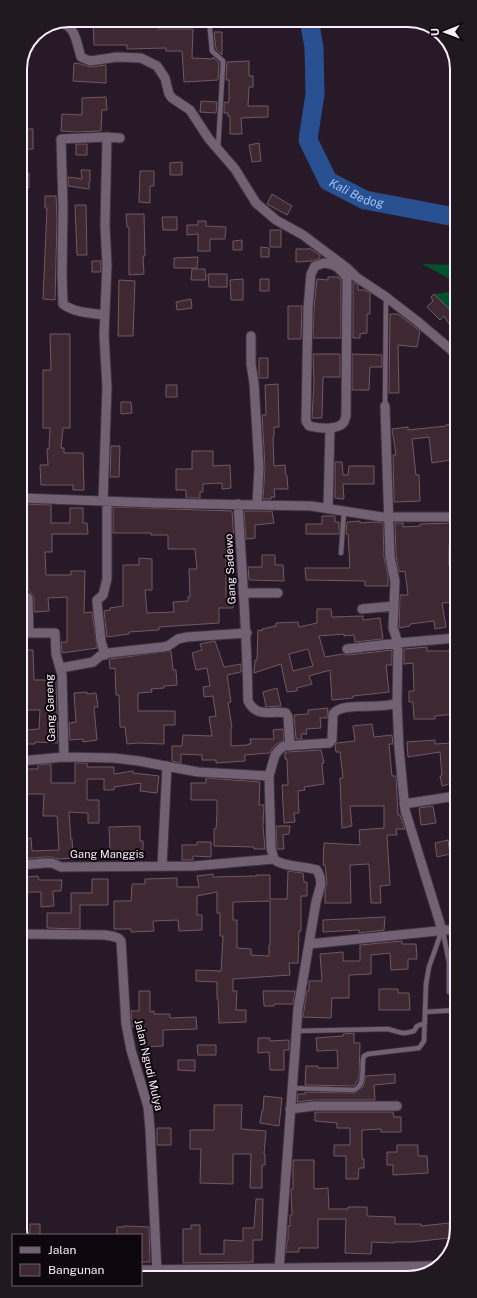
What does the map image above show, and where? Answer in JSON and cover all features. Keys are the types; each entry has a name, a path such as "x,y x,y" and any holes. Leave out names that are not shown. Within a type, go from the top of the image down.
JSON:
{"main road":[{"path":"374,1271 422,1269"},
{"path":"264,1271 297,1271"}],"street":[{"path":"71,27 83,59 90,61 117,57 141,58 157,66 165,78 169,94 172,98 190,110 199,126 218,151 235,169 256,203 271,216 303,235 347,268 356,277 386,297 450,349"},
{"path":"105,655 101,641 97,600 103,595 107,579 105,501 107,387 104,335 107,265 105,225 107,137"},
{"path":"105,315 86,313 68,308 63,304 61,139 107,137 120,138"},
{"path":"324,263 333,264 340,269 347,278 346,416 344,423 340,426 330,428 308,426 306,421 308,308 311,274 315,266 324,263"},
{"path":"251,336 251,364 254,384 258,467 257,504"},
{"path":"385,406 390,557 395,580 393,628 398,643 399,748 404,804 442,930"},
{"path":"328,509 330,428"},
{"path":"27,498 311,506 388,517 450,517"},
{"name":"Gang Sadewo","path":"238,504 246,633 248,701 252,708 257,711 265,713 286,713 288,717 290,746"},
{"path":"243,593 278,593"},
{"name":"Gang Gareng","path":"27,598 29,633 55,633 57,662 61,668 64,757"},
{"path":"362,609 394,606"},
{"path":"61,668 93,662 100,656 116,652 168,646 178,639 187,637 246,633"},
{"path":"347,649 450,639"},
{"path":"279,1270 298,1009 316,902 321,884 317,870 308,867 281,864 274,859 271,848 269,776 275,755 284,746 330,743 332,740 333,714 342,707 392,706 398,703"},
{"path":"27,760 64,757 114,758 198,772 269,776"},
{"path":"162,866 166,766"},
{"path":"404,804 450,797"},
{"name":"Gang Manggis","path":"27,865 52,863 61,867 194,866 274,859"},
{"path":"309,944 450,929"},
{"name":"Jalan Ngudi Mulya","path":"27,934 106,935 120,938 126,1024 131,1050 148,1108 157,1271"},
{"path":"290,1109 329,1106 397,1106"}],"lane":[{"path":"210,27 212,51 224,64 218,151"},
{"path":"385,406 386,297"},
{"path":"342,553 344,511"},
{"path":"442,930 449,962 449,992"},
{"path":"292,1088 358,1089 360,1085 364,1056 368,1054 419,1048 424,1041 426,984 429,967 442,930"},
{"path":"426,1012 450,1010"},
{"path":"296,1031 388,1029 402,1033 414,1031 417,1026 425,1022"}],"green space":[{"path":"422,264 450,265 450,279"},
{"path":"450,279 450,314 433,294 449,292"}],"building":[{"path":"93,27 158,27 158,29 193,29 192,58 213,59 213,57 219,63 218,80 184,82 182,51 166,51 166,48 127,49 127,45 94,45"},
{"path":"214,32 222,32 222,55 216,49"},
{"path":"249,61 249,76 253,76 253,87 249,87 248,106 268,106 268,117 241,118 242,134 230,134 230,116 228,116 228,113 224,113 224,102 228,103 229,100 229,80 226,80 227,62"},
{"path":"74,63 90,67 106,65 106,83 73,81"},
{"path":"106,97 107,110 102,110 101,131 61,131 62,114 82,115 82,98"},
{"path":"201,101 217,102 216,113 200,112"},
{"path":"27,129 33,129 33,149 27,149"},
{"path":"259,143 261,161 252,162 249,145"},
{"path":"76,144 87,144 87,155 76,155"},
{"path":"182,162 182,175 170,175 170,163"},
{"path":"81,170 90,170 89,189 68,186 68,177 82,179"},
{"path":"140,171 154,171 154,186 150,186 150,203 139,202"},
{"path":"27,173 29,173 29,188 27,188"},
{"path":"272,194 292,206 287,215 267,204"},
{"path":"45,196 56,196 57,220 55,300 43,299 47,208 45,208"},
{"path":"75,205 86,205 87,255 77,255"},
{"path":"126,214 144,214 144,274 129,275 129,227 127,227"},
{"path":"162,217 177,217 177,230 163,230"},
{"path":"198,221 206,221 206,226 226,227 225,239 210,239 210,251 198,251 198,234 187,235 187,225 198,225"},
{"path":"270,230 281,230 281,247 270,247"},
{"path":"242,240 242,250 233,250 233,241"},
{"path":"261,247 269,248 269,257 261,257"},
{"path":"309,248 320,255 320,258 312,261 296,262 296,249"},
{"path":"198,257 197,268 174,268 174,258"},
{"path":"92,261 101,261 101,272 92,272"},
{"path":"192,269 205,269 206,280 191,280"},
{"path":"208,274 227,274 227,287 209,287"},
{"path":"328,277 338,277 341,280 341,338 313,338 317,279 328,280"},
{"path":"243,279 243,300 231,300 230,280"},
{"path":"260,279 269,279 269,291 260,291"},
{"path":"119,280 135,281 133,336 118,336"},
{"path":"353,282 358,285 358,290 364,290 370,293 370,314 367,314 367,333 360,334 360,338 353,338"},
{"path":"434,294 450,310 450,326 444,316 440,320 427,307 433,301 431,297"},
{"path":"191,299 192,308 177,310 176,302"},
{"path":"288,306 302,306 301,339 288,339"},
{"path":"390,314 398,314 420,331 417,347 398,345 399,393 389,393"},
{"path":"50,334 70,334 70,428 63,428 61,448 64,448 64,453 83,453 84,490 73,490 73,485 41,485 40,465 48,465 47,449 49,449 50,428 43,428 43,370 51,370"},
{"path":"313,354 340,354 340,377 323,377 322,418 312,418 314,382"},
{"path":"352,354 382,355 382,367 370,367 369,390 352,390"},
{"path":"259,358 268,358 268,378 259,378"},
{"path":"278,384 279,427 274,427 274,466 285,465 288,489 274,489 275,497 271,497 271,499 263,499 265,467 262,415 266,415 265,385"},
{"path":"166,385 177,385 177,397 166,397"},
{"path":"121,402 131,402 132,413 121,414"},
{"path":"450,424 450,460 432,463 429,437 412,439 416,475 419,475 420,501 394,502 393,455 396,455 392,429 408,427 408,430"},
{"path":"111,446 120,446 119,477 110,477"},
{"path":"192,451 213,451 213,466 230,465 231,488 222,489 222,483 203,484 203,492 200,492 200,498 186,498 186,490 176,490 176,469 192,469"},
{"path":"335,462 342,462 343,475 348,475 349,466 374,466 374,484 343,484 344,499 335,498"},
{"path":"27,504 51,505 51,523 70,523 70,508 83,508 83,523 87,523 88,534 52,534 52,552 45,552 46,575 71,575 71,571 85,571 84,613 92,612 97,648 62,653 61,642 67,642 67,597 48,598 49,611 34,612 34,597 28,589"},
{"path":"113,507 232,511 234,539 230,539 230,546 226,546 226,598 234,598 233,608 219,608 219,623 159,627 159,630 129,632 129,634 107,637 104,611 110,610 110,608 123,606 123,565 139,565 139,558 152,559 152,590 145,590 147,613 174,612 173,602 188,601 188,597 190,597 189,569 197,569 195,549 168,549 168,535 151,535 151,533 113,533"},
{"path":"244,511 272,511 274,523 255,525 255,538 246,539"},
{"path":"322,516 335,516 335,522 339,522 339,534 306,534 306,524 322,524"},
{"path":"360,521 360,523 383,523 384,557 388,576 388,586 365,586 365,581 306,580 305,568 350,568 348,534 346,534 347,522"},
{"path":"395,523 403,523 403,527 420,526 420,524 450,523 450,602 442,603 446,627 435,629 434,621 410,624 410,626 399,628 400,595 408,595 405,571 399,572 396,556"},
{"path":"262,555 275,555 275,565 283,565 284,581 249,580 248,567 262,567"},
{"path":"317,609 331,609 332,617 363,616 363,620 380,618 383,639 355,642 354,635 344,636 344,634 319,636 325,657 392,650 392,665 386,665 389,692 332,700 330,670 309,676 312,684 297,688 297,691 287,692 281,664 254,673 255,660 257,660 258,630 262,631 262,629 276,626 276,623 298,622 299,627 317,623","holes":["308,649 313,666 293,671 289,654"]},
{"path":"215,641 224,667 241,664 241,672 227,675 231,702 228,703 232,727 231,746 251,744 250,739 274,739 273,730 283,729 284,740 275,745 269,753 245,755 245,761 216,763 216,760 202,760 202,755 181,754 181,763 172,761 172,746 182,746 183,735 212,736 209,717 216,716 213,696 204,697 203,687 210,686 207,668 196,670 192,653 202,650 200,644"},
{"path":"427,647 427,651 450,651 450,715 435,716 435,719 414,719 413,702 409,702 409,691 414,691 413,663 404,664 404,649"},
{"path":"27,650 33,650 34,680 56,680 58,743 35,742 35,744 27,744 27,730 39,729 40,710 27,710"},
{"path":"171,651 173,670 176,670 177,685 151,689 152,692 138,693 138,711 175,711 175,725 164,725 164,744 127,744 125,727 120,727 119,695 116,695 115,668 110,669 109,659"},
{"path":"277,688 281,706 266,707 263,692"},
{"path":"87,692 87,694 96,693 98,707 94,707 97,740 83,742 83,739 70,740 69,723 76,722 74,693"},
{"path":"328,708 327,718 320,718 321,728 306,729 307,734 301,734 302,739 296,739 294,715 308,714 308,710"},
{"path":"372,724 374,737 392,735 393,744 389,744 392,776 396,776 398,815 400,815 405,829 396,829 397,835 387,835 390,885 380,886 381,903 371,903 369,864 350,865 351,903 325,903 327,883 325,865 323,865 324,843 360,845 359,830 384,828 384,806 350,806 352,826 342,828 340,778 343,778 340,752 336,752 335,745 337,743 355,741 353,726"},
{"path":"435,740 435,744 450,743 450,784 442,786 440,776 442,776 440,752 408,757 407,742"},
{"path":"321,750 324,763 322,763 322,767 324,784 304,787 305,790 298,791 299,813 294,813 295,822 284,823 282,785 288,785 287,759 285,759 285,753"},
{"path":"75,763 87,763 87,767 114,767 114,774 133,771 133,773 159,776 157,793 140,791 141,783 114,787 114,790 104,790 104,779 87,779 87,800 99,800 99,823 88,823 88,813 69,812 73,858 58,859 46,857 27,859 27,838 31,838 32,851 59,850 57,816 43,816 44,794 27,794 27,769 38,769 38,765 51,764 51,783 75,783"},
{"path":"206,778 260,782 259,805 264,805 263,826 265,849 254,849 254,847 214,846 217,800 191,800 191,783 206,783"},
{"path":"433,806 436,823 421,825 419,808"},
{"path":"140,826 140,841 143,841 143,851 110,851 109,827"},
{"path":"276,826 290,826 289,834 283,835 284,849 277,849"},
{"path":"448,840 450,854 437,857 435,843"},
{"path":"197,842 211,842 211,857 193,856 193,860 182,860 182,845 197,845"},
{"path":"288,871 303,873 304,882 307,882 307,896 301,896 301,931 299,931 298,963 289,963 290,975 233,979 233,991 237,991 236,1010 246,1010 246,1022 219,1023 217,982 196,981 196,970 221,971 223,936 220,936 220,913 217,913 217,892 197,896 197,915 202,915 202,930 179,931 178,920 153,921 154,931 131,932 131,929 114,929 114,901 131,901 132,884 145,884 145,879 177,878 177,887 199,887 197,876 213,874 213,877 270,875 270,899 287,899","holes":["270,901 269,956 251,955 251,949 237,948 237,920 233,920 233,902"]},
{"path":"38,876 39,880 62,880 61,891 53,891 54,906 41,907 41,892 27,892 27,877"},
{"path":"92,879 108,879 108,905 80,905 80,929 47,928 47,913 71,913 71,893 92,893"},
{"path":"385,917 384,930 359,933 359,930 323,932 323,920"},
{"path":"402,941 402,944 416,944 417,959 408,959 408,969 391,970 390,953 371,955 371,974 349,975 349,998 332,998 331,1018 303,1017 307,991 309,991 309,981 322,981 320,954 343,952 343,961 360,961 360,945"},
{"path":"379,989 398,989 398,993 409,993 410,1010 379,1010"},
{"path":"139,991 150,991 150,1012 154,1011 154,1014 170,1014 170,1018 196,1017 197,1029 163,1030 163,1046 145,1047 145,1027 133,1027 132,1023 131,1011 139,1011"},
{"path":"263,991 295,991 293,1004 274,1004 274,1006 264,1006"},
{"path":"354,1033 354,1043 360,1043 359,1077 355,1085 305,1085 306,1066 318,1066 318,1068 338,1068 337,1050 317,1051 316,1038 343,1036 343,1034"},
{"path":"258,1038 270,1038 270,1041 289,1040 289,1050 284,1050 284,1070 270,1070 269,1052 258,1053"},
{"path":"197,1045 216,1045 216,1055 198,1055"},
{"path":"178,1060 195,1060 195,1071 178,1070"},
{"path":"395,1074 395,1083 374,1085 375,1100 314,1100 297,1102 298,1094 305,1094 305,1092 355,1093 363,1087 366,1076"},
{"path":"264,1096 282,1098 279,1126 260,1123 263,1111"},
{"path":"214,1105 242,1105 241,1129 266,1131 264,1154 265,1165 262,1165 262,1188 250,1188 251,1154 233,1154 233,1184 200,1183 201,1149 190,1149 190,1130 214,1130"},
{"path":"315,1112 393,1112 394,1117 401,1117 401,1132 381,1132 381,1129 362,1130 362,1159 364,1159 364,1168 359,1168 358,1179 346,1179 346,1156 334,1156 334,1145 350,1145 350,1128 337,1128 337,1123 315,1121"},
{"path":"157,1128 171,1128 171,1145 157,1145"},
{"path":"397,1145 418,1145 418,1156 427,1156 428,1173 393,1175 393,1165 387,1165 387,1152 397,1152"},
{"path":"293,1160 314,1160 314,1189 328,1188 329,1209 367,1207 367,1216 395,1217 395,1224 421,1224 421,1226 449,1223 449,1238 394,1243 372,1242 371,1254 345,1253 346,1219 318,1219 318,1248 299,1248 299,1252 286,1252 288,1226 290,1226 290,1215 292,1215 291,1189 293,1189"},
{"path":"256,1199 263,1199 262,1240 253,1240 253,1262 183,1263 183,1229 191,1229 191,1225 200,1225 200,1254 224,1254 224,1240 243,1241 243,1228 254,1228"},
{"path":"30,1224 40,1224 40,1234 30,1234"},
{"path":"117,1227 149,1227 150,1262 142,1262 142,1234 117,1234"}],"waterway":[{"name":"Kali Bedog","path":"310,27 314,47 315,94 308,140 328,181 365,200 450,216"}]}
